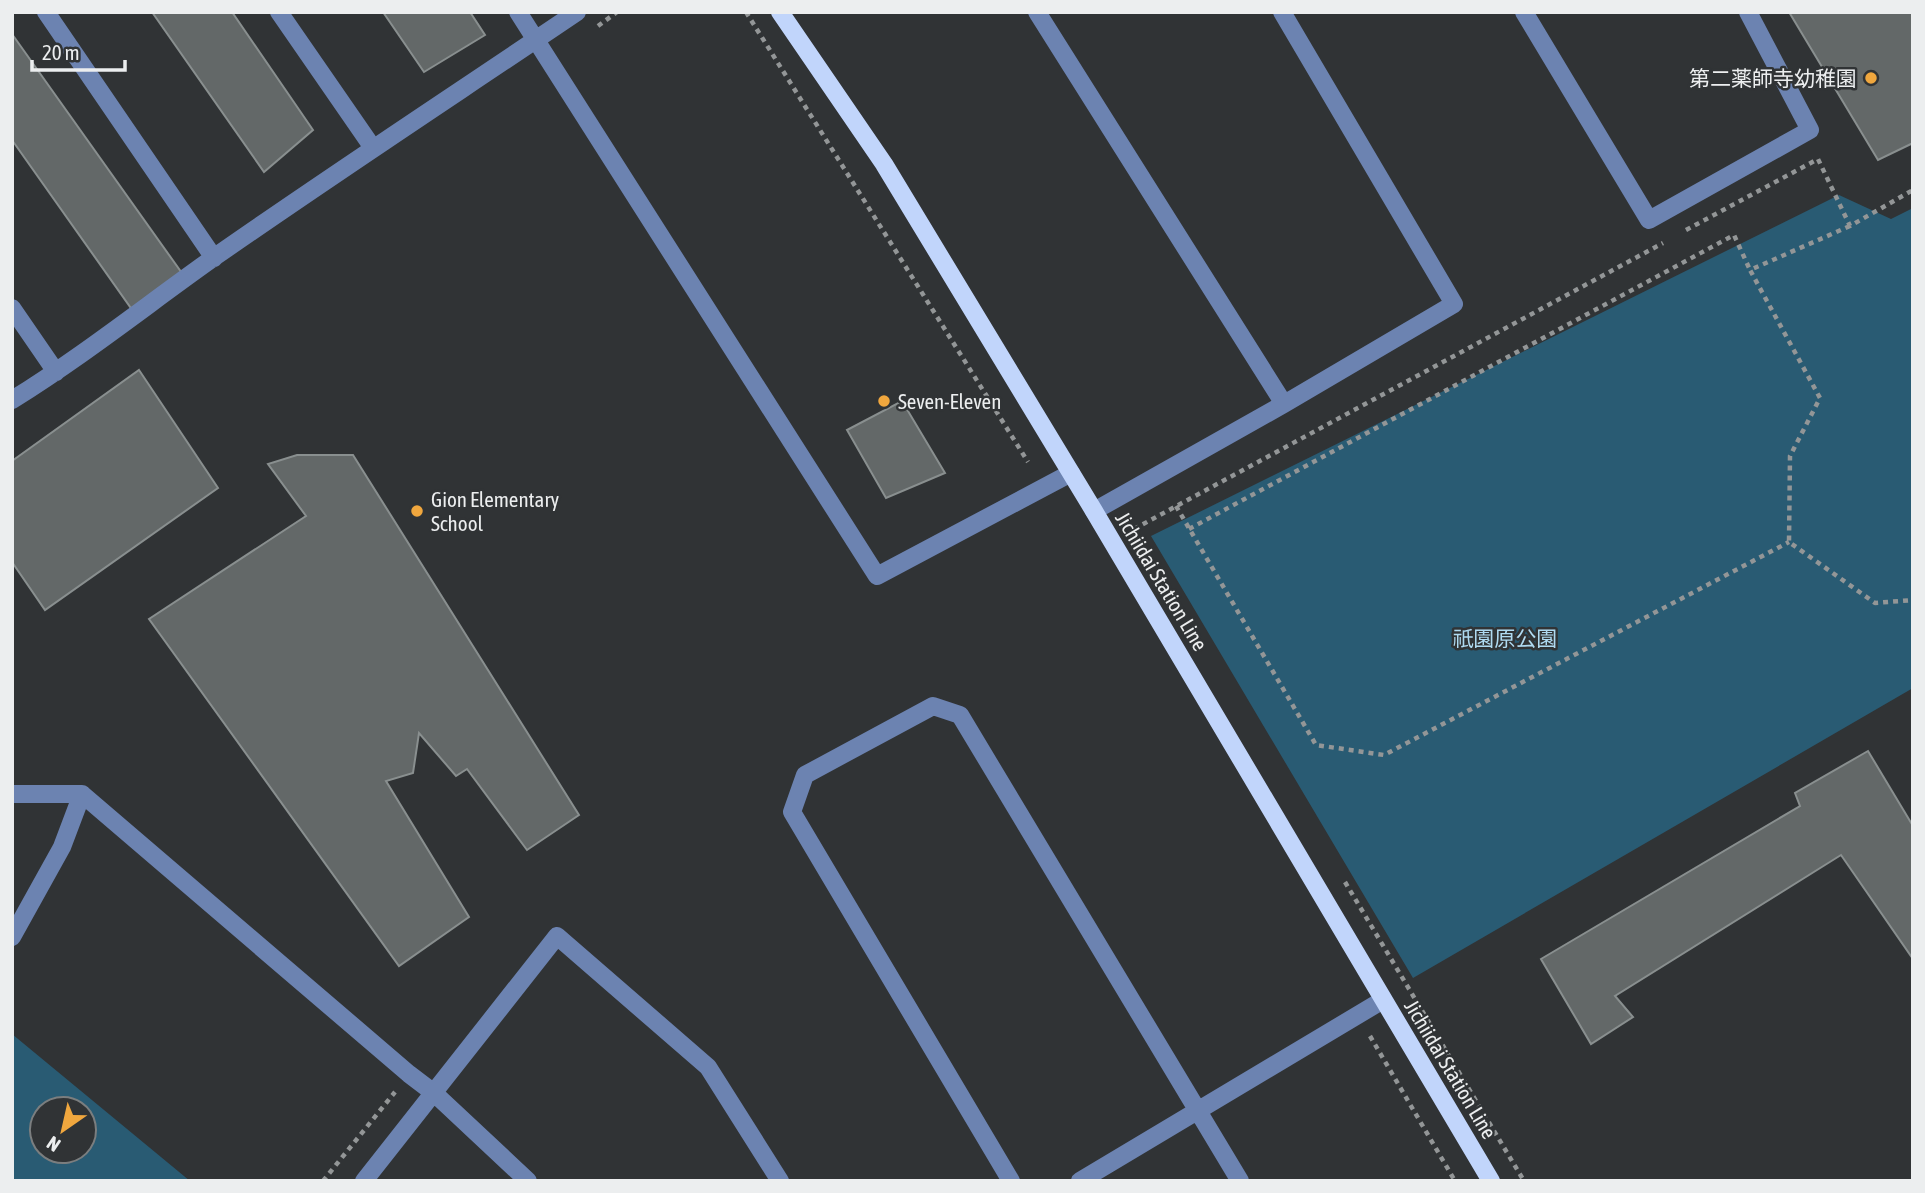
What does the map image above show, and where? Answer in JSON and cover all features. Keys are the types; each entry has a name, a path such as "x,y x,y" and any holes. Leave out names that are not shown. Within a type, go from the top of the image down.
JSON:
{"main road":[{"name":"Jichiidai Station Line","path":"780,12 884,164 1094,511 1492,1181"}],"street":[{"path":"46,12 214,258"},
{"path":"279,12 373,148"},
{"path":"518,12 877,576 1071,473"},
{"path":"12,400 56,372 373,148 578,12"},
{"path":"1037,12 1284,404"},
{"path":"1094,511 1454,304 1282,12"},
{"path":"1524,12 1649,220 1810,130 1748,12"},
{"path":"12,308 56,372"},
{"path":"1011,1181 792,812 805,775 933,706 960,715 1240,1181"},
{"path":"12,794 82,794 434,1093 528,1181"},
{"path":"12,937 62,847 82,794"},
{"path":"364,1181 557,936 708,1067 780,1181"},
{"path":"1080,1181 1383,1000"}],"path":[{"path":"747,12 1028,462"},
{"path":"1685,231 1818,159 1850,226"},
{"path":"1749,270 1850,226 1913,190"},
{"path":"1189,529 1734,235 1749,270 1820,398 1790,456 1789,542"},
{"path":"1134,529 1673,238"},
{"path":"1176,506 1315,745 1384,755 1789,542"},
{"path":"1789,542 1875,603 1913,600"},
{"path":"1370,1036 1455,1181"},
{"path":"323,1181 409,1074"}],"green space":[{"name":"祇園原公園","path":"1839,195 1891,219 1913,208 1913,688 1413,978 1151,536"},
{"path":"12,1034 86,1095 28,1095 28,1165 98,1165 98,1105 190,1181 12,1181"}],"building":[{"path":"152,12 232,12 313,130 264,172"},
{"path":"383,12 470,12 485,35 424,72"},
{"name":"第二薬師寺幼稚園","path":"1789,12 1913,12 1913,143 1878,160"},
{"path":"12,34 184,276 133,311 12,140"},
{"path":"139,370 218,488 45,610 12,562 12,461"},
{"path":"902,401 945,473 886,498 847,430"},
{"path":"297,455 353,455 579,815 527,850 467,769 456,776 419,733 413,773 386,781 469,917 399,966 149,619 306,516 268,464"},
{"path":"1868,751 1913,826 1913,959 1841,855 1615,996 1633,1017 1591,1044 1541,959 1800,806 1795,793"}],"place":[{"name":"第二薬師寺幼稚園","path":"1871,78"},
{"name":"Seven-Eleven","path":"884,401"},
{"name":"Gion Elementary School","path":"417,511"}]}
